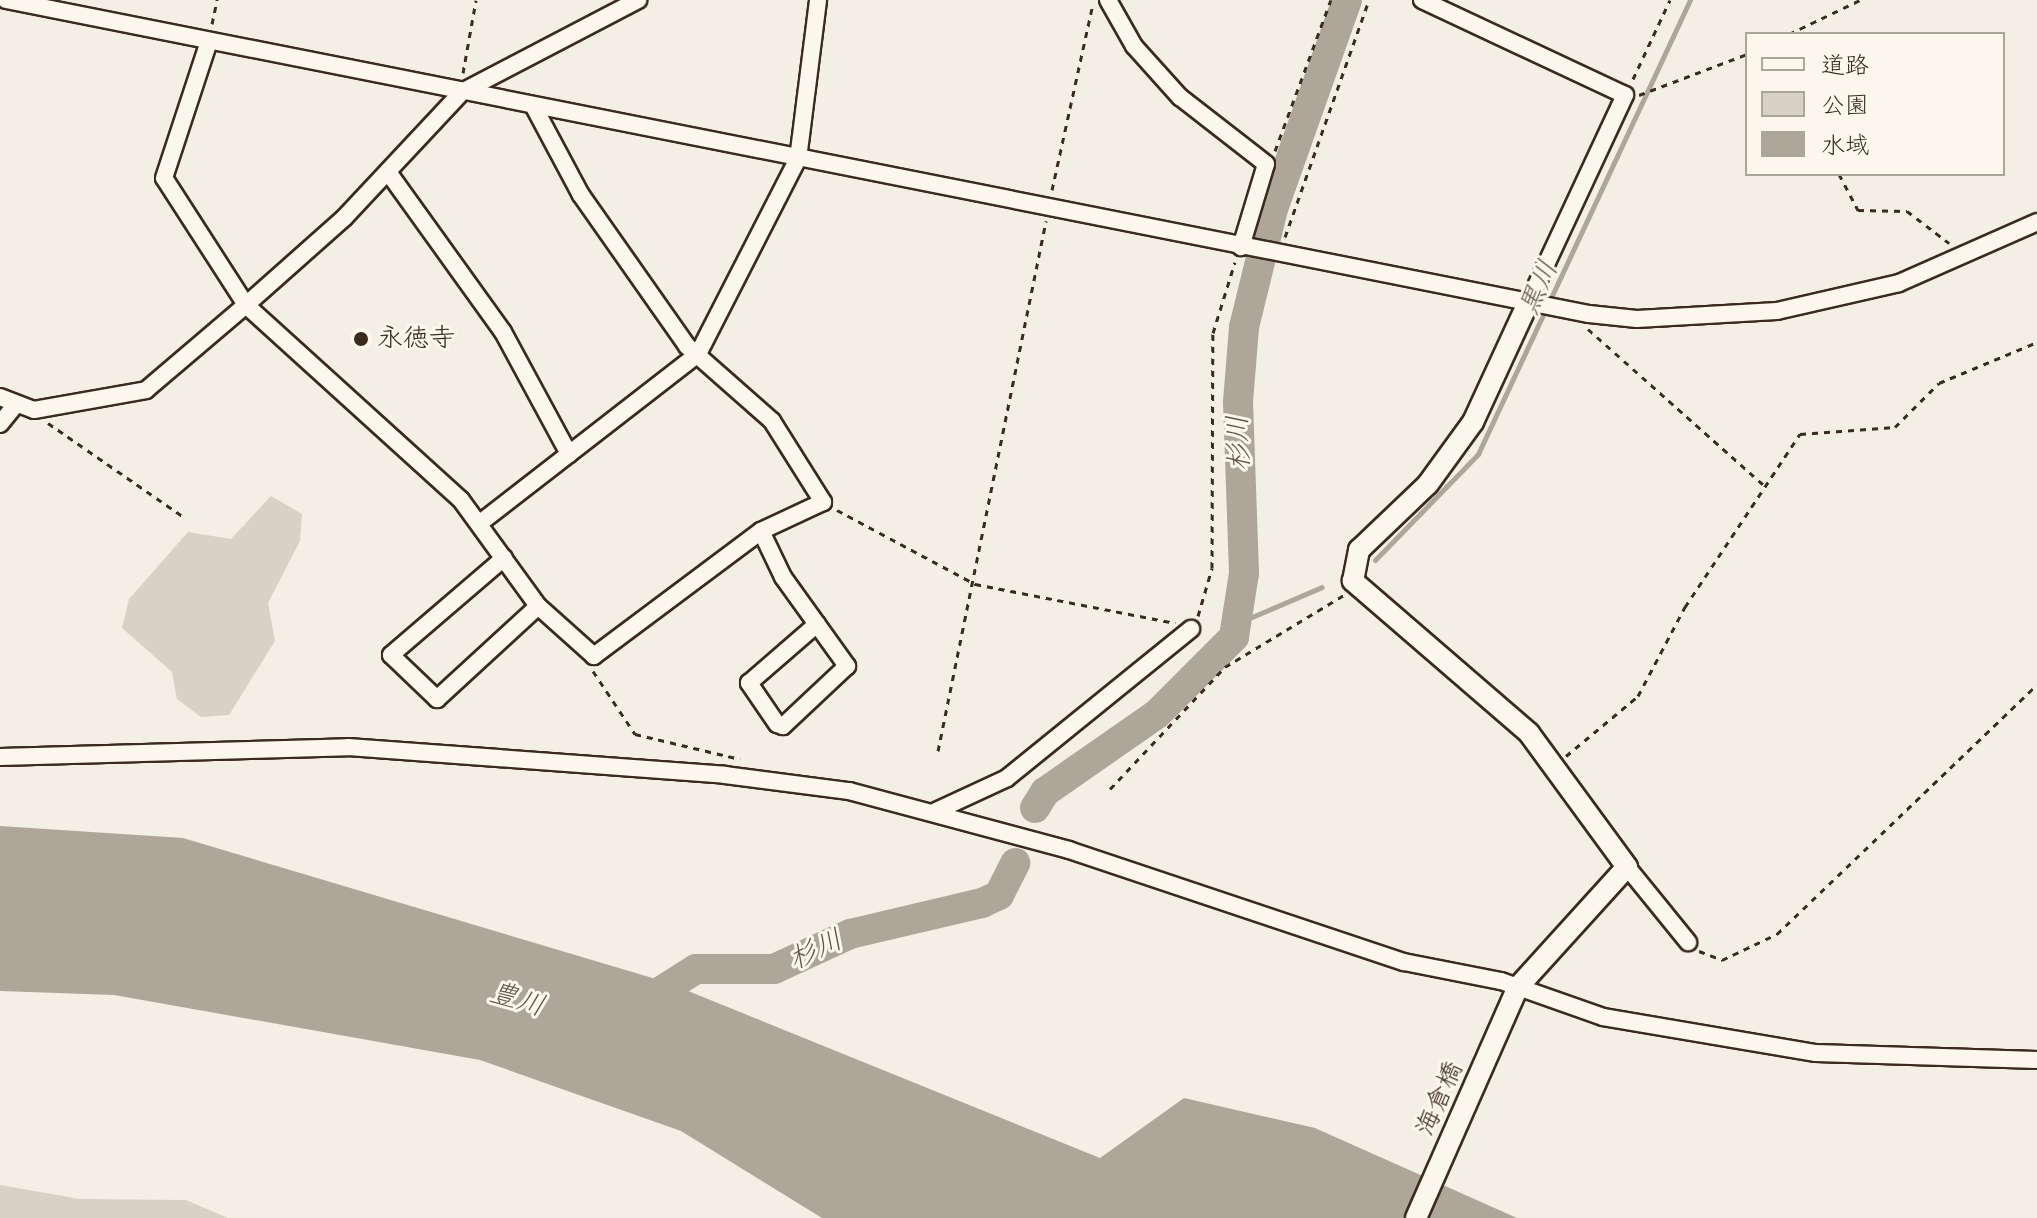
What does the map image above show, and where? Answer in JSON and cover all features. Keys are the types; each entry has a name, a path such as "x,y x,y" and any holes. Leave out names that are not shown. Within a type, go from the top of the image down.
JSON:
{"street":[{"path":"6,0 1589,314 1637,319 1777,311 1899,283 2037,222"},
{"path":"0,424 7,402 34,410 146,390 246,305 388,172 462,92 638,0"},
{"path":"480,523 698,354 798,159 818,0"},
{"path":"1108,0 1134,46 1180,97 1266,164 1245,248"},
{"path":"1422,0 1630,95 1533,305 1455,449 1359,550 1351,569 1359,589 1556,764 1627,867 1688,942"},
{"path":"209,41 164,178 246,305 480,523 538,606 594,656 761,531 823,502 772,421 698,354 581,195 534,107"},
{"path":"388,172 503,332 569,454"},
{"path":"761,531 847,671 783,726 749,683 817,624"},
{"path":"504,558 391,655 437,699 538,606"},
{"path":"936,811 1007,778 1191,629"},
{"path":"0,757 348,747 448,752 725,775 936,811 1404,962 1603,1017 1816,1053 2037,1060"},
{"name":"海倉橋","path":"1416,1218 1514,994 1627,867"}],"path":[{"path":"209,41 217,0"},
{"path":"462,92 476,0"},
{"path":"938,751 975,584 1082,33 1098,0"},
{"path":"1266,164 1331,0"},
{"path":"1284,255 1283,244 1304,170 1369,0"},
{"path":"1670,0 1630,95 1660,93 1745,55"},
{"path":"1793,32 1860,0"},
{"path":"1840,176 1858,210 1907,211 1963,257"},
{"path":"823,502 975,584 1191,629 1212,568 1213,333 1245,248"},
{"path":"1589,314 1588,334 1765,486"},
{"path":"1556,764 1638,696 1685,607 1800,434 1895,427 1939,383 2037,342"},
{"path":"34,410 185,518"},
{"path":"1110,789 1225,667 1359,589"},
{"path":"594,656 594,674 635,734 744,760"},
{"path":"1688,942 1722,960 1777,934 2037,685"}],"green space":[{"path":"271,496 302,514 300,541 268,603 275,641 229,715 201,717 177,699 172,672 122,628 129,599 188,532 231,539"},
{"path":"0,1185 80,1199 186,1200 228,1218 0,1218"}],"water":[{"name":"豊川","path":"0,826 183,838 666,982 1100,1158 1184,1098 1315,1128 1517,1218 822,1218 681,1131 480,1060 114,995 0,991"}],"waterway":[{"name":"杉川","path":"1035,808 1045,792 1157,714 1234,637 1244,573 1238,402 1244,327 1273,209 1347,0"},
{"name":"黒川","path":"1375,560 1478,454 1690,0"},
{"name":"黒川","path":"1238,623 1322,587"},
{"name":"杉川","path":"639,1005 696,969 774,969 850,934 982,903 999,895 1015,863"}],"place":[{"name":"永徳寺","path":"361,339"}]}
